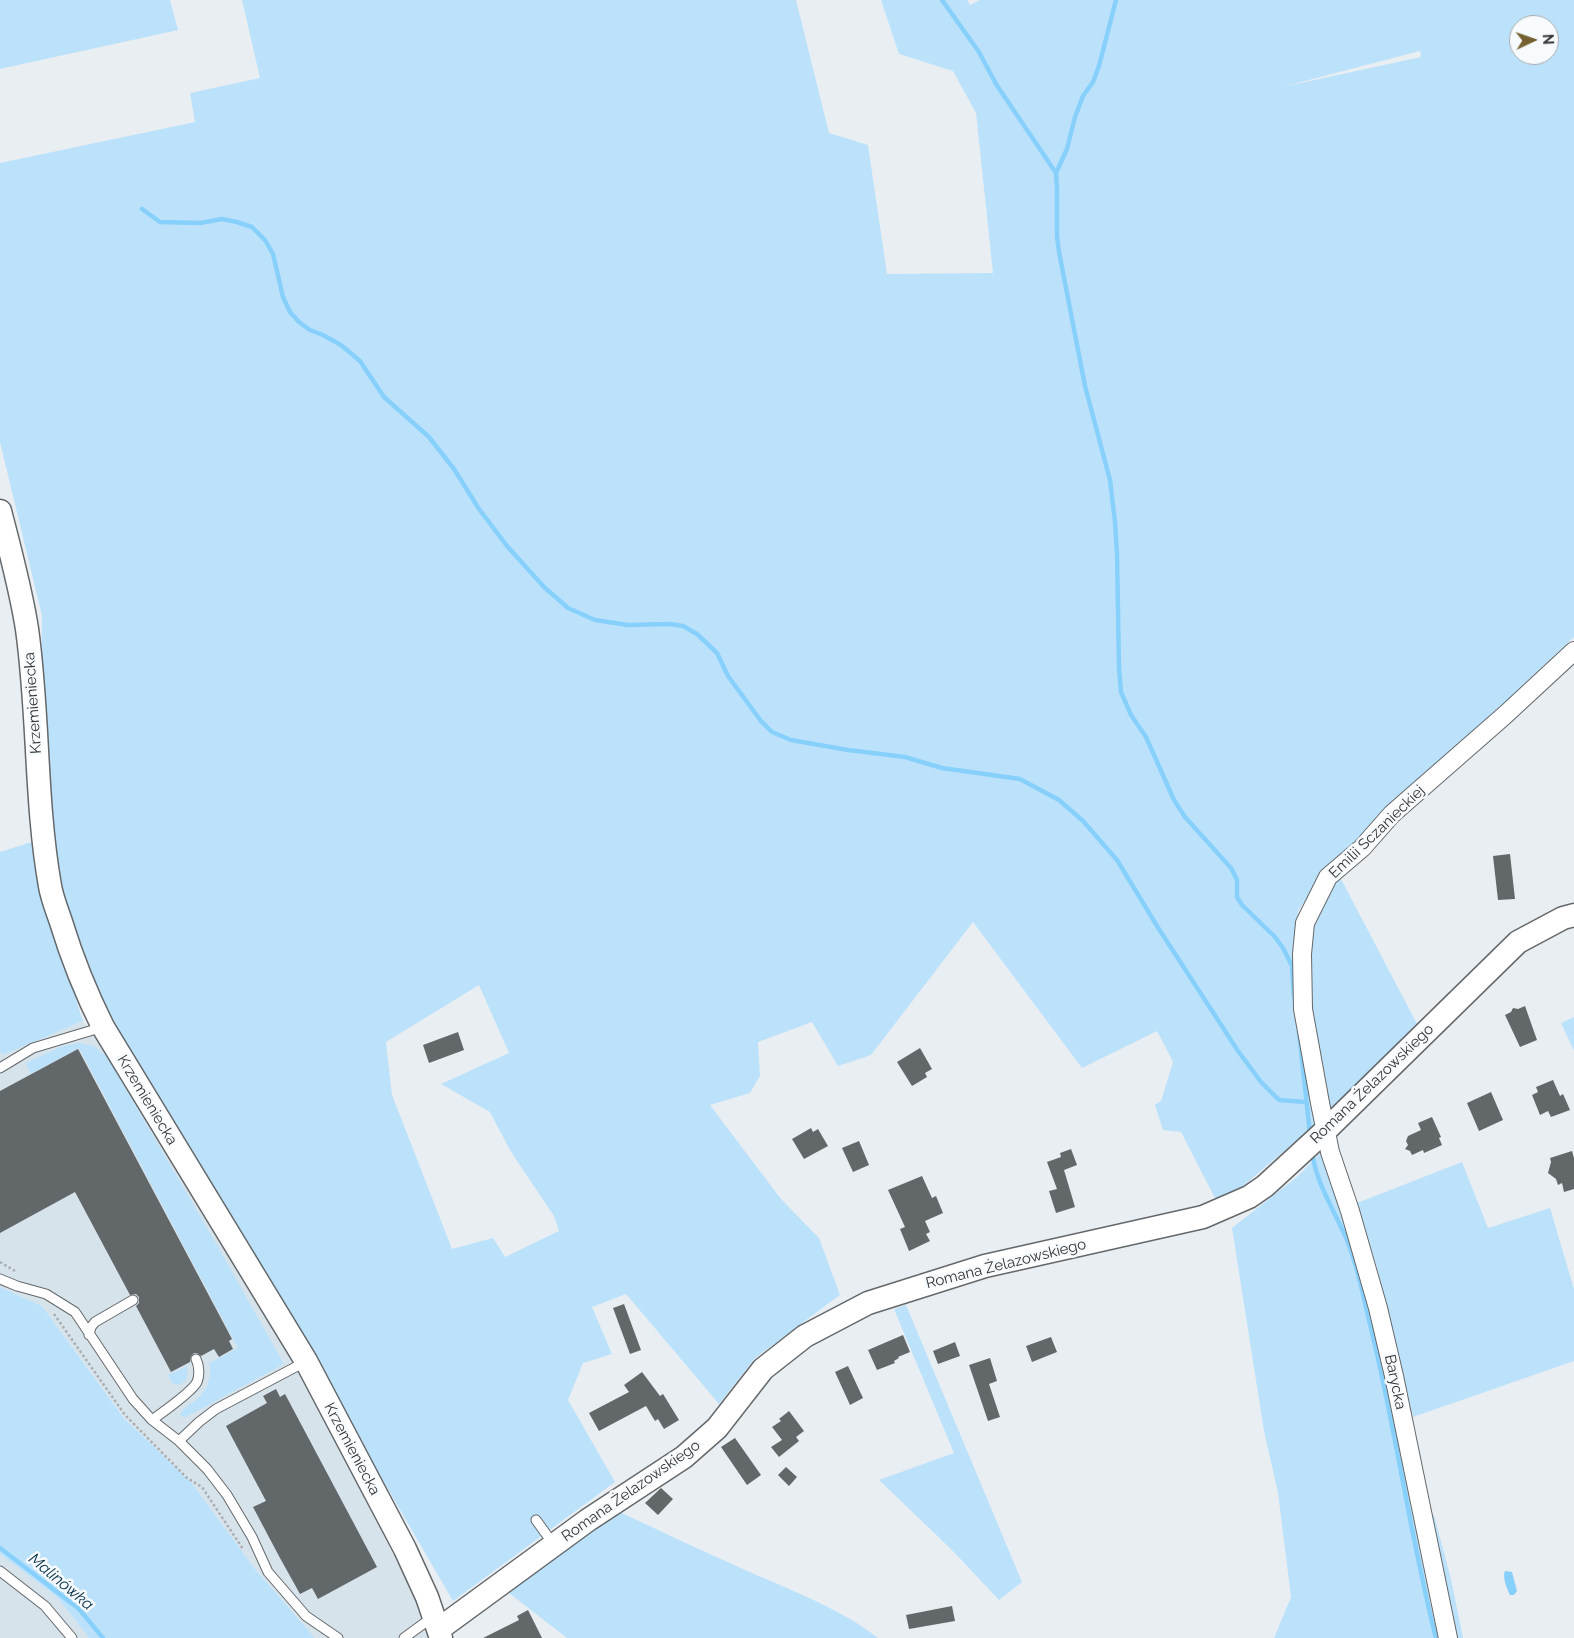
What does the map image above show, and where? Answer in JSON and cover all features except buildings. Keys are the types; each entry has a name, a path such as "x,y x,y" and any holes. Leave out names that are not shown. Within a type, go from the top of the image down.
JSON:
{"street":[{"name":"Krzemieniecka","path":"0,511 4,540 27,629 34,702 39,794 50,887 86,994 103,1027 306,1361 404,1549 438,1628"},
{"name":"Emilii Sczanieckiej","path":"1323,1133 1303,1009 1302,954 1305,922 1328,877 1362,848 1392,814 1505,715 1574,651"},
{"name":"Romana Żelazowskiego","path":"438,1628 588,1520 684,1457 717,1428 763,1369 805,1336 848,1313 868,1303 985,1266 1203,1217 1249,1197 1323,1133 1518,942 1563,918 1574,915"},
{"name":"Barycka","path":"1323,1133 1350,1211 1378,1308 1394,1376 1448,1638"}],"lane":[{"path":"0,1068 33,1048 103,1027"},
{"path":"0,1279 46,1294 75,1312 133,1399 152,1420 179,1441 207,1468 252,1537 268,1572 306,1616 338,1638"},
{"path":"89,1335 94,1322 133,1300"},
{"path":"152,1420 190,1390 197,1382 199,1372 196,1359"},
{"path":"179,1441 216,1409 306,1361"},
{"path":"536,1520 555,1545"},
{"path":"0,1571 45,1606 72,1638"},
{"path":"404,1638 438,1628"}],"path":[{"path":"0,1262 21,1274"},
{"path":"54,1314 125,1415 187,1478 202,1487 246,1555"}],"shaded area":[{"path":"0,0 170,0 178,30 0,69"},
{"path":"242,0 796,0 829,133 868,145 887,274 993,273 976,113 953,71 899,54 881,0 967,0 970,5 980,0 1574,0 1574,637 1324,872 1298,911 1297,964 1316,1124 1231,1196 1216,1200 1181,1132 1163,1130 1155,1105 1161,1101 1173,1062 1157,1031 1082,1068 973,922 871,1055 838,1066 812,1022 758,1042 760,1076 750,1093 710,1105 781,1199 819,1238 840,1295 755,1358 719,1404 626,1294 592,1307 612,1354 583,1363 568,1400 615,1482 453,1601 313,1360 106,1014 56,883 41,735 42,616 0,442 0,163 195,122 190,93 260,78","holes":["1420,51 1421,57 1282,87","479,985 509,1053 441,1084 490,1112 511,1152 554,1216 559,1231 505,1257 493,1238 452,1249 392,1095 386,1042"]},
{"path":"38,840 46,886 57,931 83,1021 3,1055 0,1052 0,852"},
{"path":"1340,877 1417,1024 1327,1113 1305,999 1307,946 1318,908"},
{"path":"1574,1017 1574,1051 1561,1023"},
{"path":"83,1021 109,1055 283,1341 322,1413 417,1602 429,1638 315,1638 255,1569 191,1482 124,1417 42,1306 0,1287 0,1052 3,1055"},
{"path":"80,1043 94,1046 107,1057 284,1364 186,1417 180,1415 181,1412 201,1395 206,1387 209,1378 209,1363 238,1348 79,1048 31,1074 26,1063 63,1046"},
{"path":"1322,1151 1357,1267 1388,1385 1437,1638 1274,1638 1291,1597 1278,1493 1264,1431 1232,1228 1297,1177"},
{"path":"1462,1162 1488,1228 1550,1208 1574,1289 1574,1361 1413,1417 1376,1264 1357,1203"},
{"path":"0,1287 42,1306 124,1418 191,1482 255,1569 315,1638 89,1638 57,1597 0,1554"},
{"path":"906,1305 1022,1582 999,1600 952,1550 879,1480 954,1453 894,1309"},
{"path":"187,1366 186,1380 180,1385 172,1383 168,1375"},
{"path":"620,1512 817,1602 849,1618 878,1638 567,1638 509,1593 564,1551"},
{"path":"1434,1515 1451,1579 1463,1638 1454,1638 1427,1516"},
{"path":"0,1553 57,1597 89,1638 0,1638"}],"water":[{"path":"1505,1571 1512,1572 1517,1591 1514,1595 1510,1595 1506,1586"}],"waterway":[{"path":"942,0 979,52 996,84 1056,173"},
{"path":"1116,0 1099,66 1093,82 1083,96 1075,117 1067,149 1056,173 1059,252 1085,386 1110,480 1117,553 1121,692 1131,715 1146,737 1174,800 1185,817 1231,868 1237,880 1237,897 1242,905 1275,937 1283,948 1292,966 1294,997"},
{"path":"142,209 160,222 200,223 222,219 252,227 265,240 273,254 283,297 290,312 310,330 341,345 360,361 384,397 429,437 454,469 479,509 507,546 544,587 568,608 595,620 628,625 670,624 683,626 697,634 717,653 728,676 761,721 772,732 791,740 905,757 942,768 1020,779 1059,800 1083,821 1117,860 1157,926 1238,1051 1261,1082 1279,1100 1306,1102"},
{"path":"1299,1032 1310,1134"},
{"path":"1312,1152 1320,1182 1346,1238 1360,1283 1378,1356 1426,1598 1436,1638"},
{"name":"Malinówka","path":"0,1548 79,1609 103,1638"}]}
